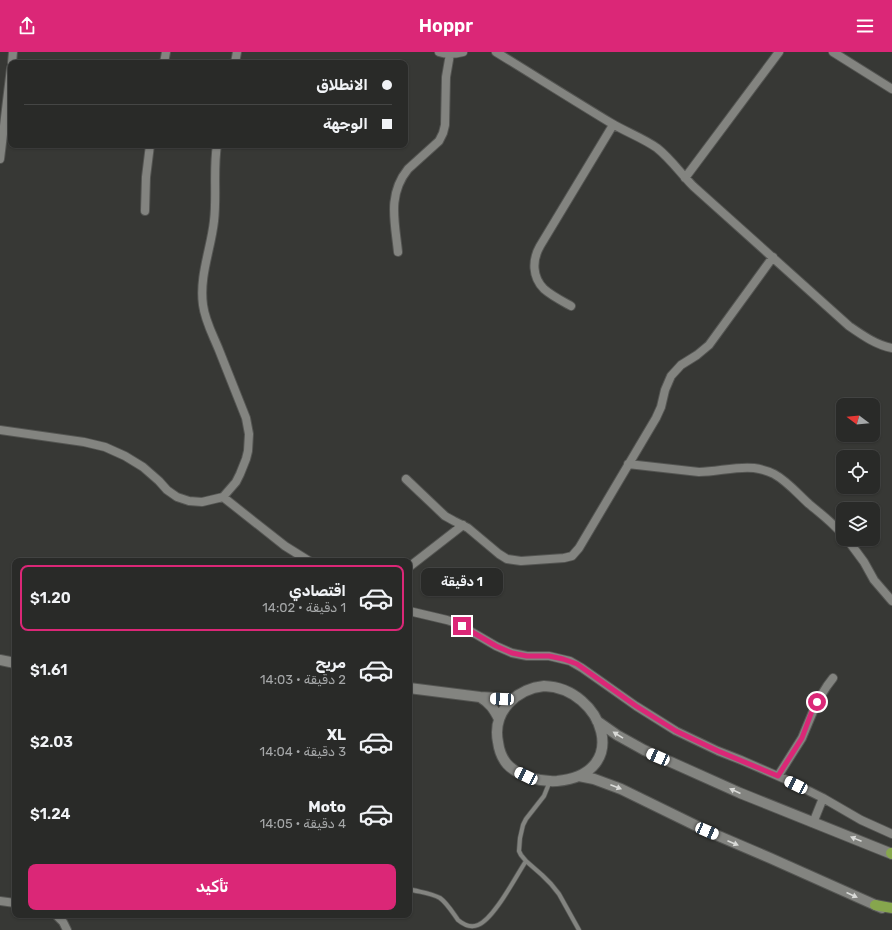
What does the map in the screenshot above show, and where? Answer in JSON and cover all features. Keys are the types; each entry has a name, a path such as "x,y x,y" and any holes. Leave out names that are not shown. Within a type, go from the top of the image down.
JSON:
{"main road":[{"path":"875,905 892,908"}],"street":[{"path":"439,52 450,54 463,52"},
{"path":"496,52 613,125 639,137 658,149 672,162 685,178 856,330 869,339 881,345 892,348"},
{"path":"685,178 779,52"},
{"path":"833,52 892,89"},
{"path":"398,252 394,208 395,193 400,179 404,174 438,140 443,133 445,124 446,77 450,54"},
{"path":"0,159 8,93"},
{"path":"571,306 540,285 534,269 535,256 613,125"},
{"path":"145,211 146,177 150,148"},
{"path":"0,430 84,442 105,447 125,456 143,467 167,490 183,500 195,502 208,501 224,497 236,482 248,451 249,434 246,418 210,329 203,304 202,282 214,222 217,148"},
{"path":"406,479 445,516 472,531 499,554 511,560 520,561 568,558 579,548 659,412 664,399 667,383 675,370 697,355 708,345 773,257"},
{"path":"628,464 699,472 746,468 767,471 780,478 836,527"},
{"path":"224,497 285,546 304,558"},
{"path":"412,564 463,525"},
{"path":"852,546 864,562 874,580 892,601"},
{"path":"412,612 447,620 512,653 527,656 549,656 570,661 676,731 718,751 778,776 823,798 861,820 892,834"},
{"path":"0,660 12,662"},
{"path":"778,776 802,738 812,711 833,678"},
{"path":"544,686 564,690 577,698 588,708 597,721 602,736 601,754 595,765 579,776 564,780 550,781 534,779 526,776 507,764 500,751 497,730 499,719 513,699 525,691 544,686"},
{"path":"412,688 480,697 513,699"},
{"path":"480,697 492,706 499,719"},
{"path":"597,721 617,735 644,750 740,793 892,854"},
{"path":"579,776 609,784 627,791 707,831 892,912"},
{"path":"813,823 823,798"},
{"path":"0,901 12,903"},
{"path":"59,918 67,930"}],"lane":[{"path":"550,781 544,796 526,819 521,831 519,850 526,861 542,875 559,894 579,930"},
{"path":"412,890 439,898 461,923 468,926 479,925 495,910 526,861"}],"route":[{"path":"462,626 496,646 512,653 527,656 542,655 556,657 577,664 655,719 676,731 696,742 778,776 802,738 817,702"}]}
